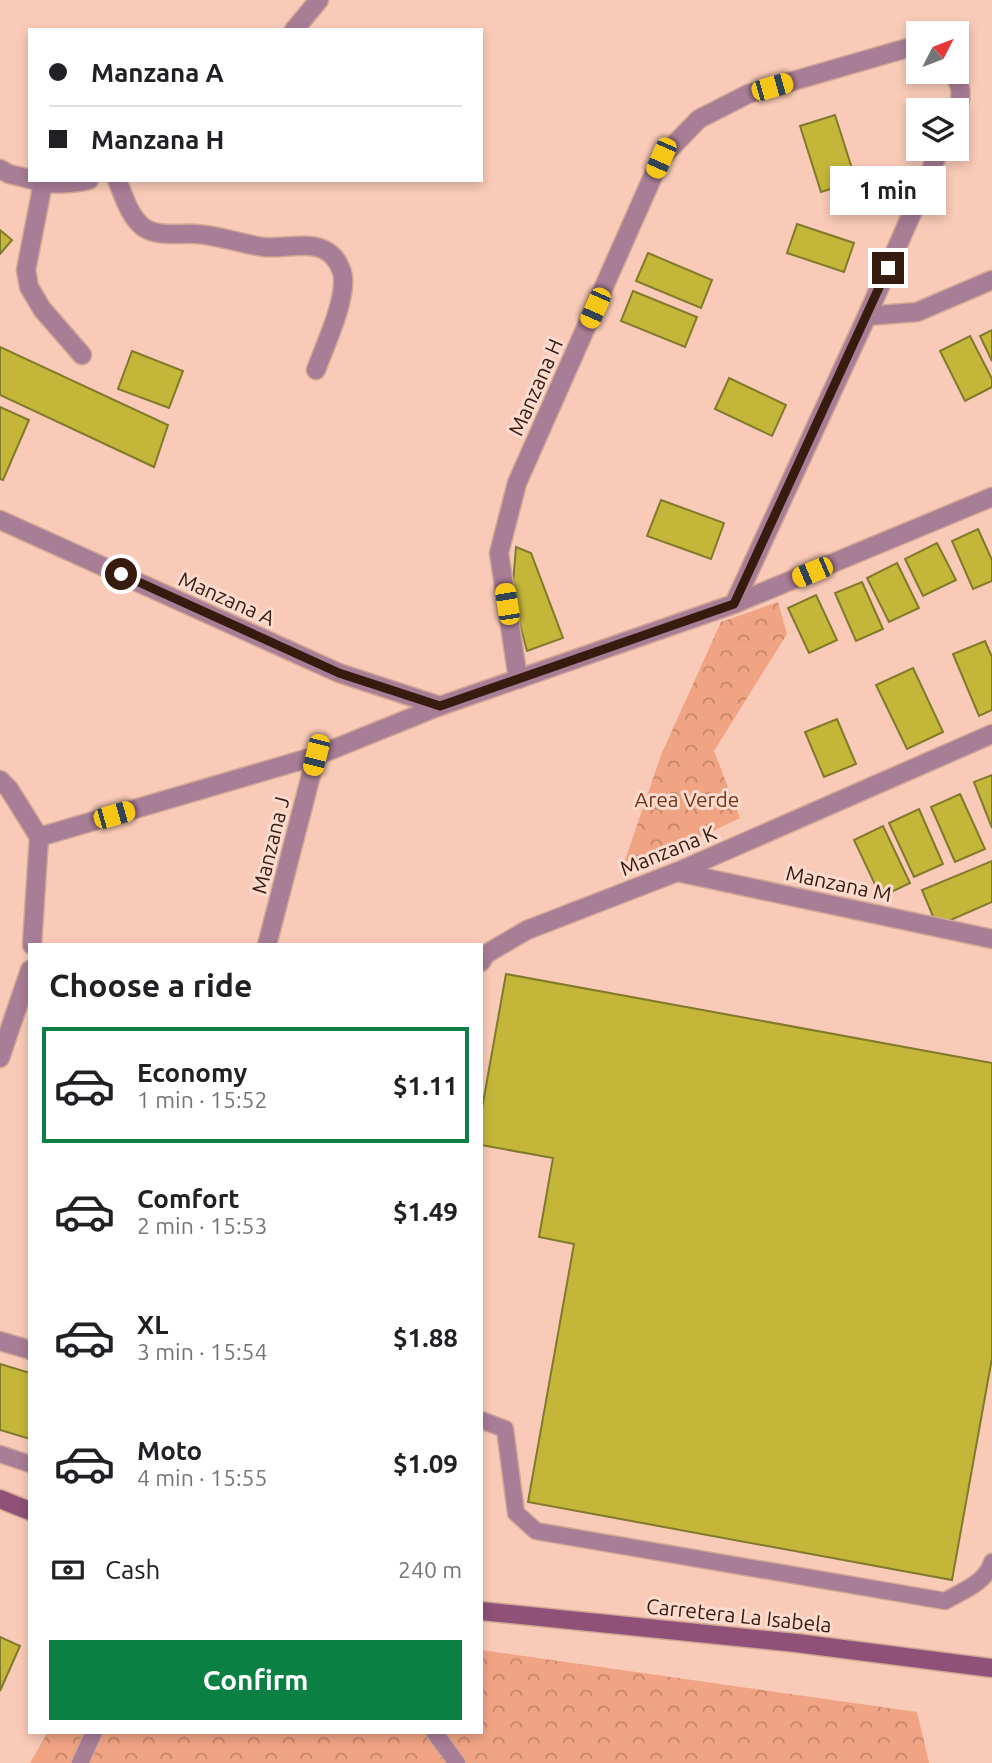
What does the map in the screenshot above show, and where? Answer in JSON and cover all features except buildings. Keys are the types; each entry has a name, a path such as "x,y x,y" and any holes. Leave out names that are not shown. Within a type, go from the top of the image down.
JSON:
{"main road":[{"path":"0,1499 28,1510"},
{"name":"Carretera La Isabela","path":"483,1611 796,1643 992,1668"}],"street":[{"path":"296,28 319,0"},
{"name":"Manzana H","path":"518,679 499,553 517,483 661,158 699,119 748,94 906,48"},
{"path":"734,604 867,316 935,161"},
{"path":"0,169 28,179"},
{"path":"35,182 26,270 29,288 41,309 82,355"},
{"path":"118,182 132,216 145,229 163,233 219,236 267,248 308,245 325,249 336,260 343,275 342,298 316,370"},
{"path":"867,316 917,312 992,280"},
{"path":"39,837 316,755 440,706 734,604 992,497"},
{"name":"Manzana A","path":"0,520 339,673 440,706"},
{"name":"Manzana K","path":"483,959 486,954 527,930 677,872 992,734"},
{"name":"Manzana J","path":"268,943 316,755"},
{"path":"0,780 9,789 39,837 32,943"},
{"name":"Manzana M","path":"677,872 992,939"},
{"path":"0,1058 28,976"},
{"path":"0,1342 28,1349"}],"lane":[{"path":"483,1421 505,1429 516,1513 536,1531 945,1601 978,1583 992,1562"},
{"path":"0,1454 28,1463"},
{"path":"80,1763 93,1734"},
{"path":"435,1734 457,1763"}],"green space":[{"name":"Area Verde","path":"778,602 787,634 714,751 740,818 620,875 661,755 721,622"},
{"path":"483,1650 917,1712 929,1763 30,1763 46,1734 483,1734"}],"route":[{"path":"121,574 339,673 440,706 734,604 888,268"}]}
